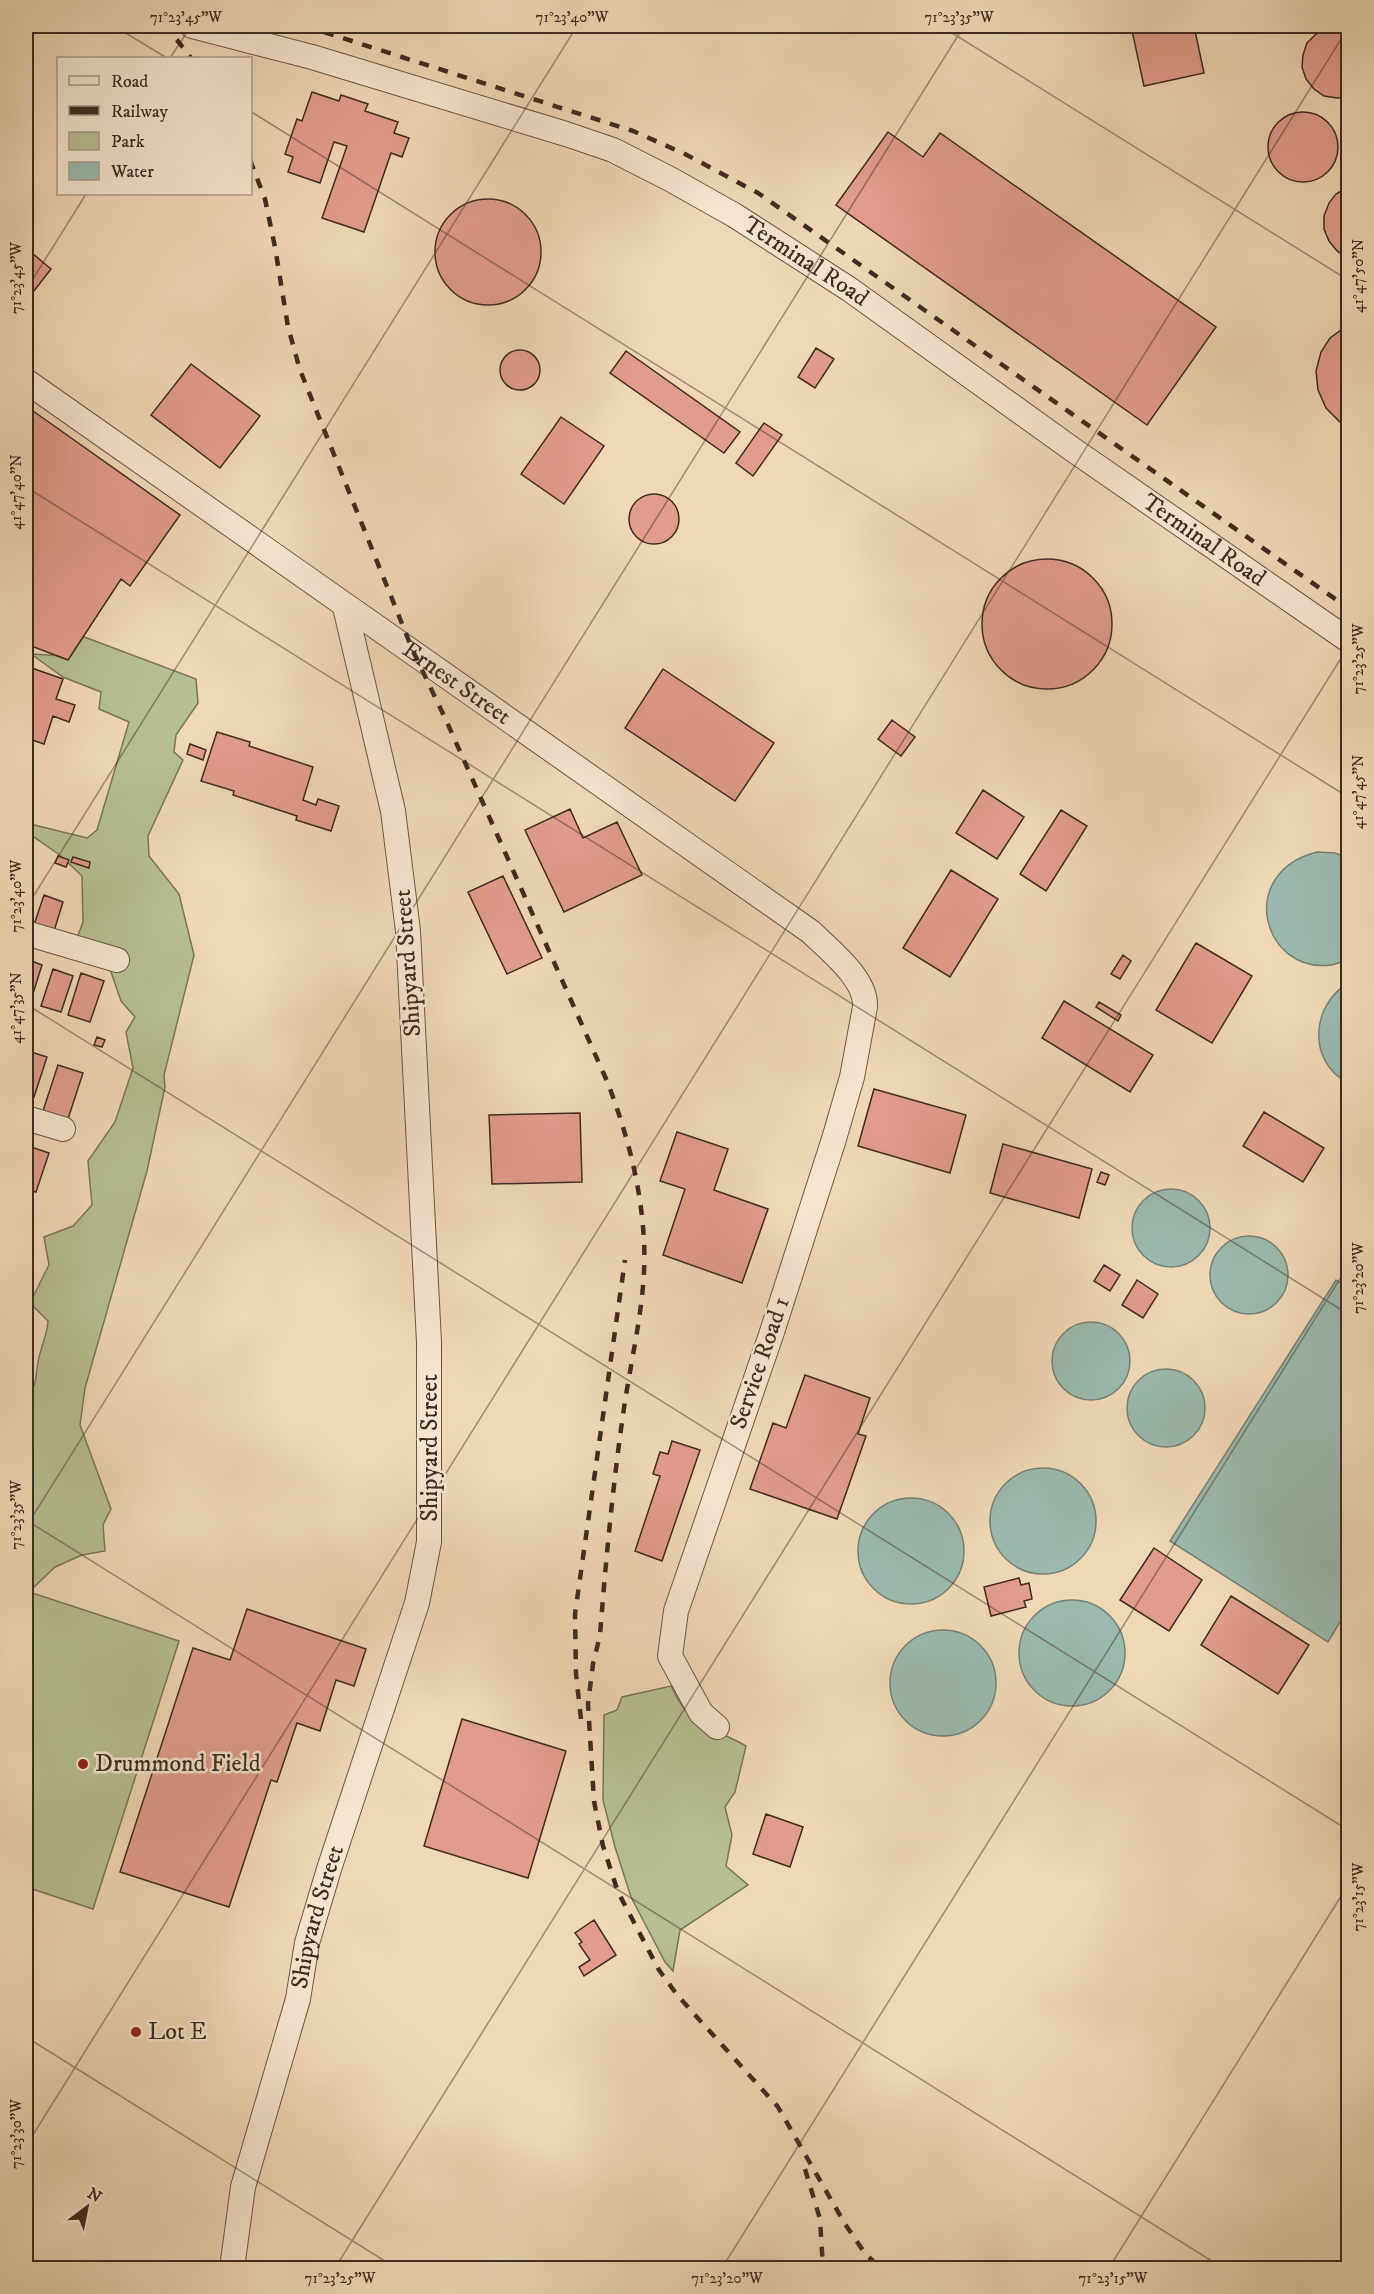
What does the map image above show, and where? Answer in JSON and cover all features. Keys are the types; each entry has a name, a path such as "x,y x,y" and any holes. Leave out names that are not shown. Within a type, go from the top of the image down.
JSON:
{"street":[{"name":"Terminal Road","path":"192,26 312,57 566,134 613,150 670,178 734,215 849,289 1072,449 1348,640"},
{"name":"Ernest Street","path":"26,381 811,932 846,967 861,987 866,1000 865,1007"},
{"name":"Shipyard Street","path":"232,2268 248,2163 298,1999 307,1943 417,1603 429,1542 429,1342 408,932 393,811 345,607"},
{"path":"26,933 117,960"},
{"name":"Service Road 1","path":"709,1720 670,1656 676,1611 771,1335 834,1139 852,1077 865,1007"},
{"path":"26,1118 63,1129"}],"green space":[{"path":"79,635 196,679 198,703 176,735 174,752 183,760 148,836 149,856 179,894 194,955 164,1075 165,1087 147,1171 85,1388 80,1425 111,1509 103,1525 105,1551 82,1555 55,1567 29,1592 179,1641 93,1909 26,1887 26,1402 35,1382 48,1321 30,1303 49,1265 44,1237 73,1226 92,1205 88,1161 115,1122 133,1068 126,1032 135,1017 121,1001 110,969 71,954 83,922 82,876 61,856 26,833 26,823 87,838 97,830 129,722 99,709 101,692 63,677 31,654 63,656"},
{"path":"671,1686 679,1701 694,1719 746,1746 735,1792 725,1807 732,1835 726,1866 748,1885 680,1930 673,1971 665,1962 631,1897 603,1800 604,1715 617,1710 622,1697"}],"water":[{"path":"1317,852 1335,853 1348,858 1348,960 1331,965 1308,964 1289,954 1275,939 1268,920 1267,899 1275,880 1291,863"},
{"path":"1348,983 1348,1083 1335,1073 1326,1061 1320,1048 1319,1033 1321,1019 1327,1005"},
{"path":"1171,1189 1186,1192 1198,1201 1207,1213 1210,1228 1207,1243 1198,1255 1186,1264 1171,1267 1156,1264 1144,1255 1135,1243 1132,1228 1135,1213 1144,1201 1156,1192"},
{"path":"1249,1236 1264,1239 1276,1248 1285,1260 1288,1275 1285,1290 1276,1302 1264,1311 1249,1314 1234,1311 1222,1302 1213,1290 1210,1275 1213,1260 1222,1248 1234,1239"},
{"path":"1336,1280 1348,1288 1348,1609 1328,1642 1170,1541"},
{"path":"1091,1322 1106,1325 1118,1334 1127,1346 1130,1361 1127,1376 1118,1388 1106,1397 1091,1400 1076,1397 1064,1388 1055,1376 1052,1361 1055,1346 1064,1334 1076,1325"},
{"path":"1166,1369 1181,1372 1193,1381 1202,1393 1205,1408 1202,1423 1193,1435 1181,1444 1166,1447 1151,1444 1139,1435 1130,1423 1127,1408 1130,1393 1139,1381 1151,1372"},
{"path":"1043,1468 1063,1472 1081,1483 1092,1501 1096,1521 1092,1541 1081,1559 1063,1570 1043,1574 1023,1570 1005,1559 994,1541 990,1521 994,1501 1005,1483 1023,1472"},
{"path":"911,1498 931,1502 949,1513 960,1531 964,1551 960,1571 949,1589 931,1600 911,1604 891,1600 873,1589 862,1571 858,1551 862,1531 873,1513 891,1502"},
{"path":"1072,1600 1092,1604 1110,1615 1121,1633 1125,1653 1121,1673 1110,1691 1092,1702 1072,1706 1052,1702 1034,1691 1023,1673 1019,1653 1023,1633 1034,1615 1052,1604"},
{"path":"943,1630 963,1634 981,1645 992,1663 996,1683 992,1703 981,1721 963,1732 943,1736 923,1732 905,1721 894,1703 890,1683 894,1663 905,1645 923,1634"}],"building":[{"path":"1131,26 1194,26 1204,73 1144,86"},
{"path":"1335,26 1348,28 1348,97 1324,96 1306,79 1302,67 1307,43 1324,29"},
{"path":"312,92 339,101 341,95 368,104 365,111 398,122 394,133 409,138 402,157 391,153 364,232 322,218 347,146 334,142 320,183 288,172 293,157 285,154 297,119 302,121"},
{"path":"1296,112 1310,112 1323,118 1332,127 1338,140 1336,160 1328,172 1310,182 1296,182 1283,176 1274,167 1268,154 1268,140 1274,127 1283,118"},
{"path":"888,132 923,157 940,133 1216,327 1147,425 836,205"},
{"path":"1348,187 1348,258 1337,251 1329,241 1324,229 1324,216 1329,203 1336,194"},
{"path":"488,199 508,203 526,214 537,232 541,252 537,272 526,290 508,301 488,305 468,301 450,290 439,272 435,252 439,232 450,214 468,203"},
{"path":"26,248 51,269 26,301"},
{"path":"1348,325 1348,425 1340,422 1326,408 1318,390 1316,371 1321,352 1330,338"},
{"path":"816,348 834,359 815,388 798,377"},
{"path":"520,350 528,351 534,356 539,362 539,378 534,384 528,389 520,390 512,389 506,384 501,378 500,370 501,362 506,356 512,351"},
{"path":"626,351 740,432 724,453 610,373"},
{"path":"191,364 260,416 220,468 151,415"},
{"path":"26,406 180,515 130,586 121,579 68,660 26,644"},
{"path":"561,417 604,446 564,504 521,474"},
{"path":"764,423 782,435 753,476 736,463"},
{"path":"649,494 659,494 672,501 679,514 679,524 672,537 659,544 649,544 640,540 633,533 629,524 629,514 633,505 640,498"},
{"path":"1047,559 1072,564 1093,578 1107,599 1112,624 1107,649 1093,670 1072,684 1047,689 1022,684 1001,670 987,649 982,624 987,599 1001,578 1022,564"},
{"path":"26,666 63,679 56,699 75,705 69,722 53,716 44,744 26,738"},
{"path":"663,669 774,743 735,801 625,728"},
{"path":"892,720 915,737 901,756 878,739"},
{"path":"217,732 250,742 249,746 313,767 303,800 316,805 318,799 339,806 331,831 296,820 297,816 233,795 234,791 201,781"},
{"path":"190,744 206,750 203,760 187,754"},
{"path":"983,790 1024,817 997,859 956,833"},
{"path":"570,809 583,838 617,822 642,875 564,912 525,830"},
{"path":"1061,810 1087,826 1046,891 1020,874"},
{"path":"58,856 69,860 66,867 55,863"},
{"path":"73,857 90,862 89,868 71,862"},
{"path":"951,870 998,899 950,977 903,948"},
{"path":"503,876 542,958 507,974 468,892"},
{"path":"26,879 33,882 26,904"},
{"path":"44,895 63,902 54,931 34,925"},
{"path":"1196,943 1252,976 1212,1043 1156,1010"},
{"path":"1123,955 1131,961 1120,979 1111,974"},
{"path":"26,959 42,965 31,1000 26,998"},
{"path":"53,969 73,976 61,1012 41,1006"},
{"path":"81,973 104,981 90,1022 68,1015"},
{"path":"1064,1001 1153,1055 1130,1092 1042,1038"},
{"path":"1099,1002 1121,1015 1118,1021 1096,1007"},
{"path":"97,1037 105,1040 102,1047 94,1045"},
{"path":"28,1051 47,1057 34,1097 26,1094"},
{"path":"58,1065 83,1073 65,1128 40,1120"},
{"path":"874,1089 966,1115 950,1173 858,1146"},
{"path":"1264,1112 1324,1148 1303,1182 1243,1146"},
{"path":"580,1113 582,1182 492,1184 489,1115"},
{"path":"677,1132 728,1149 714,1190 768,1209 742,1283 663,1255 685,1189 660,1181"},
{"path":"1003,1144 1092,1169 1079,1218 990,1193"},
{"path":"31,1147 49,1153 36,1192 26,1189 26,1163"},
{"path":"1101,1172 1109,1175 1105,1185 1097,1182"},
{"path":"1104,1265 1120,1275 1110,1291 1094,1281"},
{"path":"1137,1280 1158,1294 1143,1318 1122,1305"},
{"path":"805,1375 870,1398 858,1434 866,1436 837,1519 750,1489 773,1423 786,1428"},
{"path":"672,1441 700,1450 662,1561 635,1551 660,1476 653,1474 660,1452 668,1454"},
{"path":"1154,1548 1202,1580 1169,1631 1120,1600"},
{"path":"1019,1578 1021,1585 1029,1583 1032,1599 1024,1601 1026,1607 991,1616 984,1587"},
{"path":"1231,1596 1309,1645 1278,1694 1201,1645"},
{"path":"247,1609 366,1649 354,1686 336,1680 320,1731 297,1723 277,1782 271,1780 229,1907 120,1872 193,1648 230,1660"},
{"path":"462,1719 566,1751 528,1878 424,1846"},
{"path":"766,1814 803,1827 790,1867 753,1854"},
{"path":"594,1920 616,1955 584,1976 579,1967 590,1960 579,1944 582,1942 575,1933"}],"railway":[{"path":"162,26 190,57"},
{"path":"305,26 633,131 685,154 758,193 1348,608"},
{"path":"252,165 265,199 288,327 300,370 413,651 607,1081 627,1140 636,1179 644,1241 643,1283 620,1436 600,1635 593,1664 588,1704 594,1801 603,1846 618,1892 659,1970 678,1996 778,2107 845,2224 864,2252 880,2268"},
{"path":"581,1719 576,1674 575,1614 625,1260"},
{"path":"805,2169 820,2219 823,2268"}],"place":[{"name":"Drummond Field","path":"83,1764"},
{"name":"Lot E","path":"136,2032"}]}
